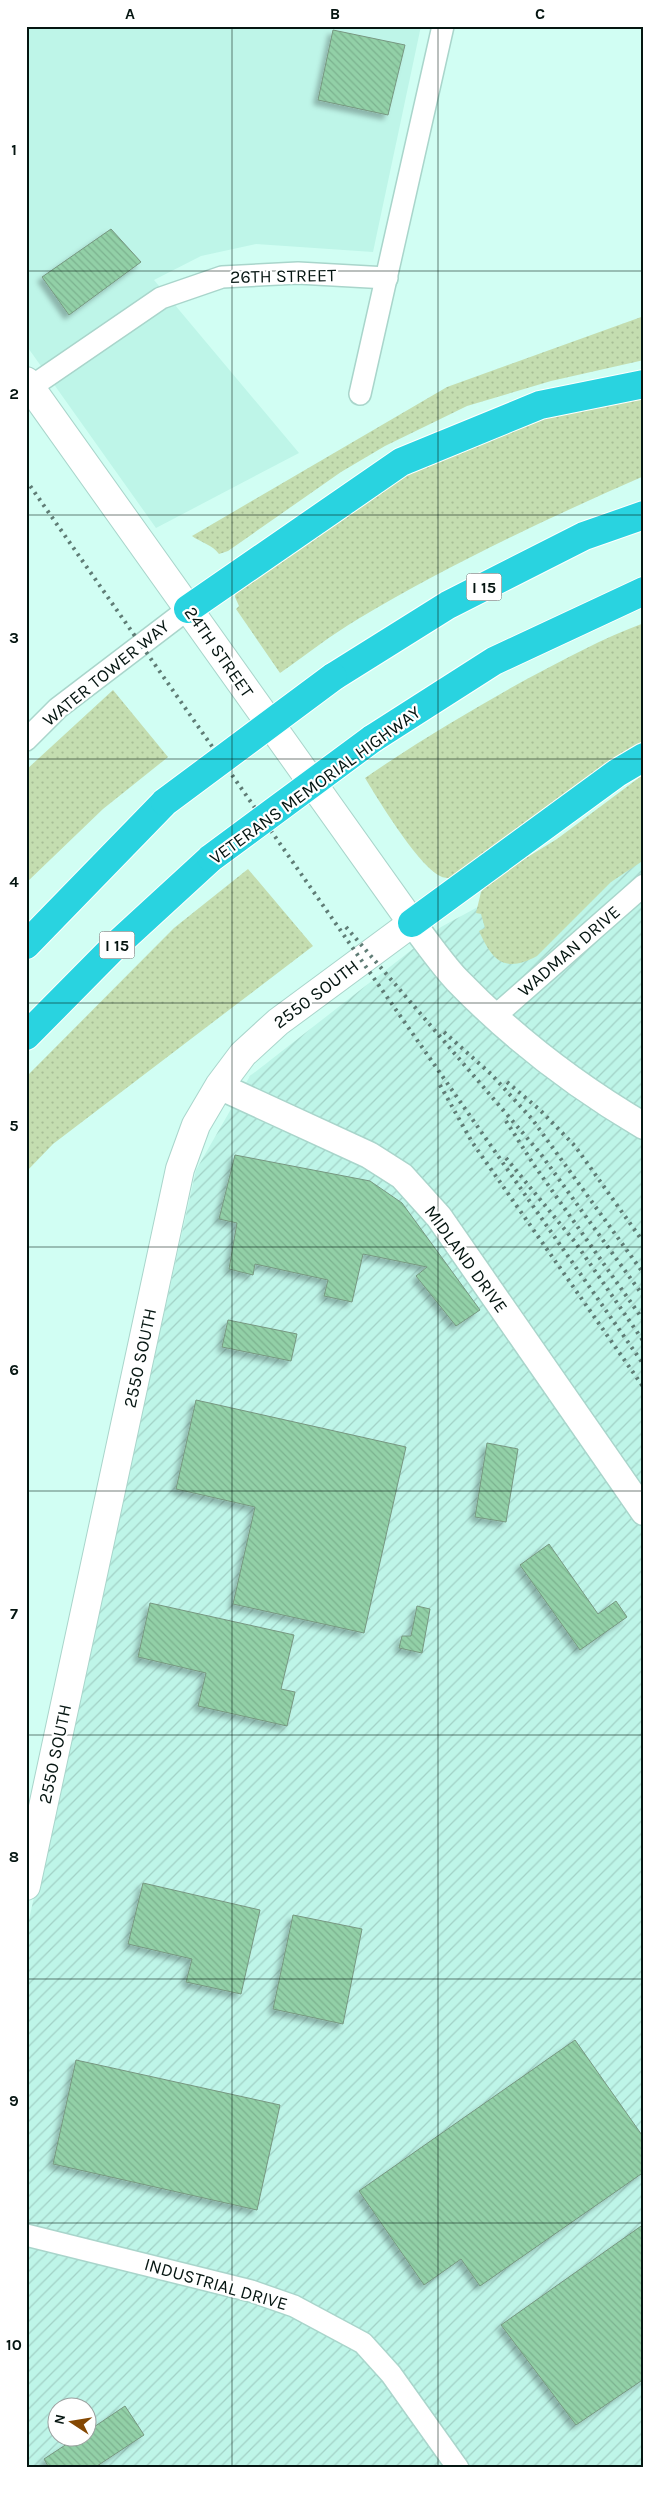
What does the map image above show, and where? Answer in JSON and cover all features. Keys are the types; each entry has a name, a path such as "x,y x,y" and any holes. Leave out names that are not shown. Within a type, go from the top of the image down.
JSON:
{"highway":[{"path":"188,609 402,462 540,404 644,384"},
{"name":"I 15","path":"26,945 165,802 333,677 448,605 584,536 644,515"},
{"name":"VETERANS MEMORIAL HIGHWAY","path":"26,1036 114,947 211,858 372,739 494,661 644,591"},
{"path":"412,923 618,773 644,757"}],"main road":[{"name":"24TH STREET","path":"28,384 412,923"},
{"name":"2550 SOUTH","path":"26,1886 180,1169 196,1125 219,1086 243,1054 278,1022 412,923"}],"street":[{"path":"360,394 443,26"},
{"name":"26TH STREET","path":"28,384 161,298 222,277 298,273 387,278"},
{"name":"WATER TOWER WAY","path":"26,740 58,708 188,609"},
{"name":"WADMAN DRIVE","path":"494,1016 644,885"},
{"path":"412,923 456,979 494,1016 554,1066 644,1126"},
{"name":"MIDLAND DRIVE","path":"219,1086 369,1155 402,1176 439,1217 644,1512"},
{"name":"INDUSTRIAL DRIVE","path":"26,2235 251,2291 294,2306 363,2343 391,2374 458,2468"}],"shaded area":[{"path":"26,26 421,26 373,252 256,244 201,256 154,280 299,453 156,528 26,345"},
{"path":"644,316 644,360 551,381 467,406 385,446 341,472 228,551 219,554 210,546 192,536 447,387"},
{"path":"644,398 644,476 463,561 348,625 280,673 236,609 239,606 235,597 236,590 385,483 511,428 555,415"},
{"path":"644,623 644,740 452,878 441,877 431,870 399,831 365,778 485,702 570,656"},
{"path":"113,690 168,757 103,809 26,883 26,770"},
{"path":"644,774 644,860 611,882 537,956 516,964 501,962 484,942 479,931 485,928 481,914 476,913 481,892 490,880 557,839"},
{"path":"644,817 644,2468 26,2468 26,1933 196,1170 250,1076 441,927"},
{"path":"248,869 313,946 53,1144 26,1172 26,1077 174,928"}],"building":[{"path":"333,30 405,45 388,115 318,100"},
{"path":"111,229 141,262 69,315 42,277"},
{"path":"235,1155 370,1181 402,1203 480,1310 456,1326 416,1276 427,1267 363,1254 352,1302 324,1296 328,1280 255,1264 253,1275 229,1269 237,1223 219,1219"},
{"path":"228,1320 297,1334 291,1361 222,1347"},
{"path":"196,1400 406,1447 364,1633 233,1604 255,1507 176,1489"},
{"path":"487,1443 518,1449 506,1522 475,1517"},
{"path":"549,1544 598,1614 616,1601 627,1617 580,1650 520,1565"},
{"path":"150,1603 294,1635 281,1689 295,1692 287,1726 198,1706 206,1673 138,1657"},
{"path":"417,1606 430,1609 422,1653 399,1648 402,1636 411,1636"},
{"path":"143,1883 260,1910 241,1994 186,1982 192,1959 128,1944"},
{"path":"293,1915 362,1929 343,2024 273,2009"},
{"path":"575,2040 644,2138 644,2172 480,2286 461,2259 424,2285 359,2191"},
{"path":"76,2060 280,2105 257,2210 53,2164"},
{"path":"644,2224 644,2379 576,2425 501,2325"},
{"path":"125,2406 144,2435 94,2468 49,2468 44,2459 64,2446 98,2446 98,2424"}],"railway":[{"path":"26,480 644,1365"},
{"path":"346,927 540,1153 644,1297"},
{"path":"444,1032 491,1074 532,1119 644,1274"},
{"path":"507,1082 540,1110 575,1146 644,1243"},
{"path":"440,1085 472,1142 644,1388"},
{"path":"506,1121 534,1165 644,1321"},
{"path":"506,1158 575,1242 644,1342"}]}
